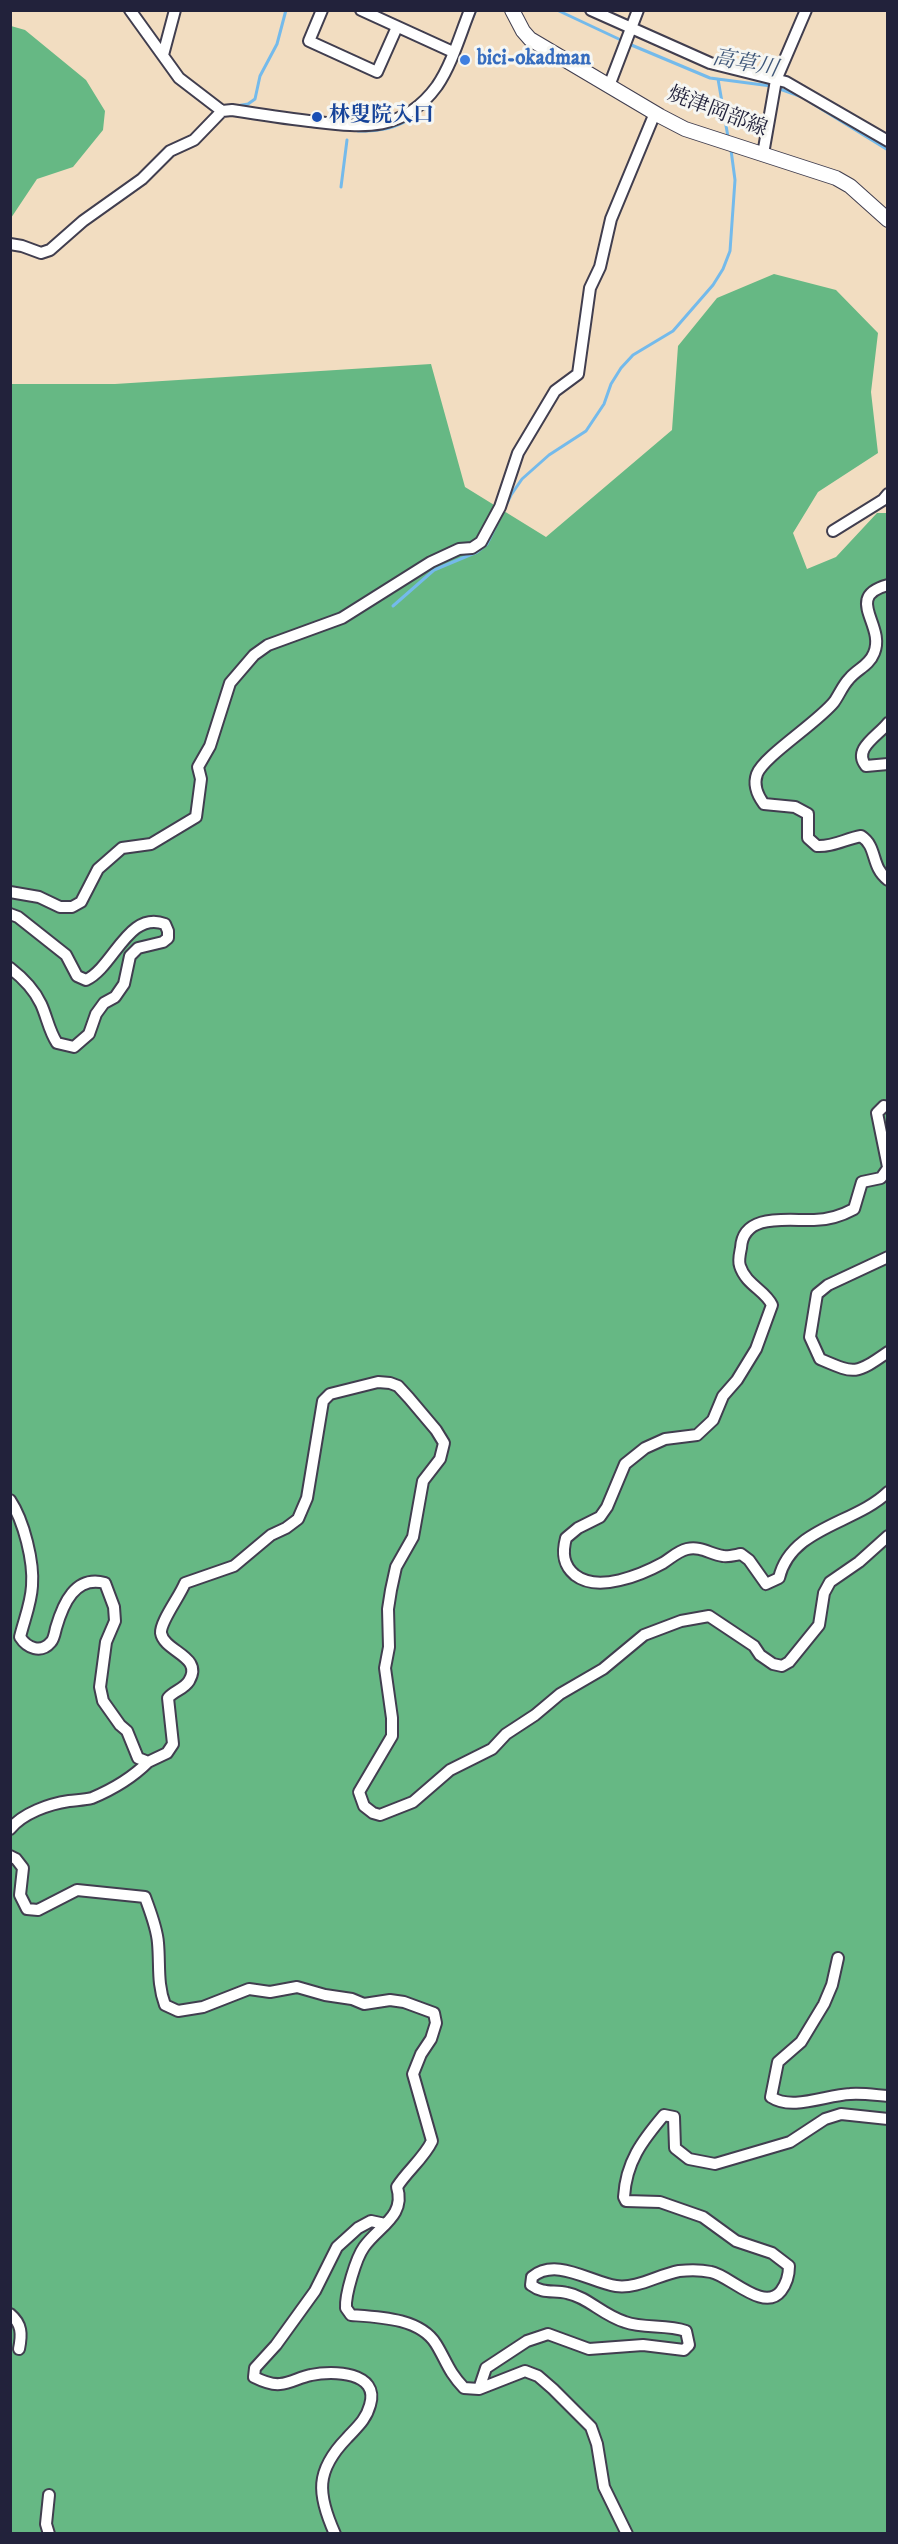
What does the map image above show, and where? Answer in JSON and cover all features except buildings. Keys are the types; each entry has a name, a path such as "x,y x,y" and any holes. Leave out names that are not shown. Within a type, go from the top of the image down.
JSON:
{"main road":[{"name":"焼津岡部線","path":"512,10 530,39 655,113 686,129 836,178 850,186 887,218"}],"street":[{"path":"130,10 179,78 222,111"},
{"path":"163,55 175,10"},
{"path":"322,10 309,41 377,72 397,27"},
{"path":"361,10 453,52"},
{"path":"10,244 41,253 50,250 59,240 142,179 170,151 194,140 222,111 232,110 353,127 382,124 405,116 420,105 436,87 470,10"},
{"path":"591,10 630,30 710,63 776,84 786,82 888,141"},
{"path":"609,86 638,10"},
{"path":"763,154 776,84 806,10"},
{"path":"10,892 39,897 60,907 72,907 81,902 98,869 122,848 151,844 196,817 201,779 198,767 210,746 230,683 254,655 268,645 342,618 431,562 459,549 472,548 481,542 500,507 518,453 555,391 578,374 590,288 600,267 610,219 655,113"},
{"path":"833,531 883,500 888,494"},
{"path":"888,585 871,593 866,602 867,613 876,631 878,642 871,661 846,681 825,712 762,765 755,781 758,797 764,804 795,807 808,814 808,838 817,846 831,846 851,838 861,837 866,840 874,855 877,871 888,880"},
{"path":"888,723 864,746 861,753 862,761 866,766 888,764"},
{"path":"10,914 18,917 66,955 77,976 86,980 97,975 128,934 147,922 156,921 165,924 168,931 168,938 163,942 138,948 130,956 124,984 115,997 104,1003 96,1014 89,1034 74,1047 57,1043 51,1034 41,1004 30,986 10,968"},
{"path":"888,1107 884,1106 877,1113 888,1167 881,1178 862,1182 854,1209 840,1216 816,1220 772,1220 750,1227 741,1240 740,1265 752,1286 769,1299 772,1305 756,1349 737,1380 723,1396 713,1420 697,1435 665,1439 645,1448 625,1464 607,1507 600,1517 578,1528 566,1538 564,1560 568,1569 578,1578 609,1581 638,1575 685,1550 700,1548 723,1556 741,1554 766,1584 780,1578 782,1567 803,1542 888,1492"},
{"path":"888,1257 828,1285 817,1294 810,1337 820,1359 849,1371 864,1369 888,1352"},
{"path":"10,1829 15,1822 28,1814 65,1802 90,1798 141,1769 148,1762 167,1753 173,1744 168,1698 190,1680 192,1670 183,1654 165,1644 161,1635 162,1625 185,1583 234,1566 271,1535 298,1519 307,1498 323,1401 330,1394 378,1382 398,1386 436,1430 444,1443 440,1459 423,1481 413,1537 396,1567 391,1590 388,1609 389,1647 385,1668 392,1718 392,1736 359,1792 363,1806 380,1815 413,1802 450,1770 492,1749 506,1734 535,1715 560,1694 603,1670 644,1635 664,1627 695,1617 709,1616 754,1646 760,1655 773,1664 782,1666 789,1662 819,1625 824,1593 830,1582 859,1562 888,1536"},
{"path":"10,1500 22,1524 33,1569 30,1600 20,1637 26,1646 34,1649 44,1647 52,1641 60,1616 74,1590 83,1584 96,1581 105,1583 114,1607 115,1621 106,1642 102,1665 100,1687 103,1701 127,1731 138,1758 148,1762"},
{"path":"10,1856 16,1858 23,1868 20,1895 27,1909 38,1910 77,1890 145,1897 158,1942 160,1994 165,2005 178,2011 203,2007 249,1989 270,1992 297,1988 352,1999 363,2004 390,2000 404,2002 434,2013 436,2023 431,2039 421,2054 413,2074 432,2142 428,2151 406,2172 397,2187 401,2199 397,2210 358,2257 352,2271 346,2308 351,2315 391,2319 427,2333 436,2344 449,2372 464,2388 479,2389 525,2372 538,2376 591,2427 597,2444 604,2487 627,2534"},
{"path":"838,1958 832,1985 824,2004 801,2042 778,2062 771,2097 777,2101 796,2102 850,2094 888,2096"},
{"path":"479,2389 486,2368 527,2341 548,2334 589,2349 644,2345 684,2350 689,2345 686,2331 675,2327 629,2324 606,2315 583,2298 566,2292 539,2291 531,2285 532,2277 539,2271 573,2271 616,2286 639,2284 680,2271 713,2272 756,2296 768,2299 779,2294 788,2280 789,2265 772,2253 735,2241 703,2217 660,2202 627,2201 624,2197 629,2165 640,2143 664,2115 674,2117 675,2148 689,2159 715,2164 790,2142 825,2119 841,2114 888,2119"},
{"path":"335,2534 321,2497 323,2471 330,2457 363,2423 371,2404 372,2390 367,2382 354,2376 325,2372 277,2385 254,2377 255,2368 282,2337 315,2291 337,2247 358,2228 371,2221 385,2224"},
{"path":"10,2314 20,2325 22,2336 19,2349"},
{"path":"49,2494 46,2524 49,2534"}],"green space":[{"path":"11,26 25,30 86,80 105,111 103,130 73,167 37,179 11,218"},
{"path":"774,274 836,290 878,333 871,392 878,453 818,492 793,533 807,569 836,557 877,513 887,513 887,2533 11,2533 10,384 115,384 431,364 465,487 546,537 672,430 678,346 717,298"}],"waterway":[{"path":"236,106 248,104 255,99 260,76 277,44 286,10"},
{"path":"468,29 476,10"},
{"name":"高草川","path":"557,10 623,41"},
{"name":"高草川","path":"629,44 710,78 771,86"},
{"path":"718,79 728,137"},
{"name":"高草川","path":"777,88 805,98"},
{"path":"425,109 431,101"},
{"name":"高草川","path":"810,102 888,150"},
{"path":"358,131 387,128 413,117"},
{"path":"341,187 347,140"},
{"path":"393,606 434,570 477,552 487,544 511,495 522,479 549,455 586,431 604,404 611,384 621,368 633,355 673,331 713,285 730,251 735,180 731,150"}],"place":[{"name":"bici-okadman","path":"465,60"},
{"name":"林叟院入口","path":"317,117"}]}
